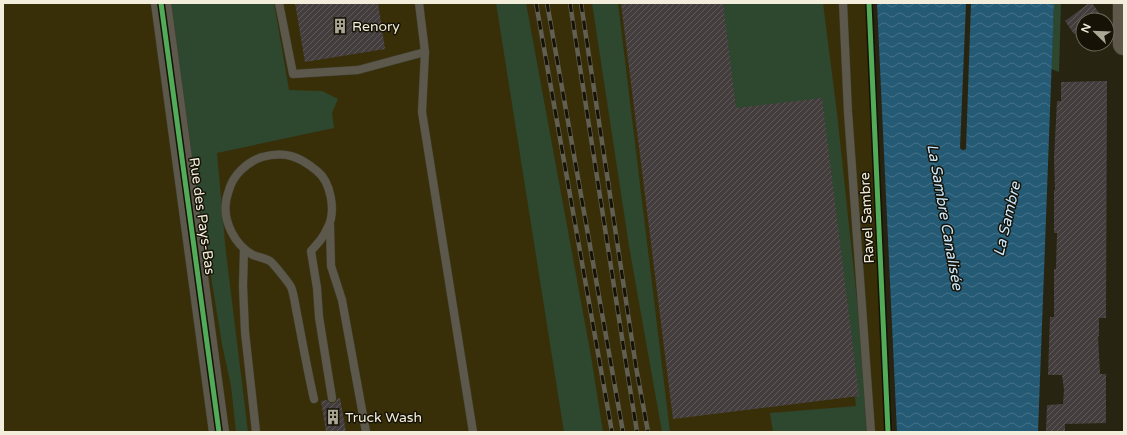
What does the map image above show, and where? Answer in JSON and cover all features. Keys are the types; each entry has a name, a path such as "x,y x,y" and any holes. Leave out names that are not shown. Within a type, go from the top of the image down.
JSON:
{"main road":[{"path":"1124,3 1124,44"}],"street":[{"name":"Rue des Pays-Bas","path":"161,3 219,432"}],"lane":[{"path":"279,3 293,74 358,70 425,52"},
{"path":"419,3 425,52 422,112 472,432"},
{"path":"843,3 848,112 871,432"},
{"path":"314,399 291,287 270,261 244,249 233,236 226,219 226,202 230,184 241,170 255,159 272,154 290,155 306,162 320,173 329,189 332,206 330,224 331,266 342,300 366,432"},
{"path":"330,224 322,239 311,251 317,288 319,317 332,398"},
{"path":"244,249 243,286 245,332 256,432"}],"shaded area":[{"path":"3,3 869,3 884,341 890,432 3,432"}],"green space":[{"path":"171,3 274,3 289,90 322,91 338,99 332,113 334,128 217,153 226,253 248,432 236,432 231,386 222,344 193,166"},
{"path":"496,3 526,3 591,356 603,432 564,432"},
{"path":"592,3 618,3 670,432 662,432 629,246"},
{"path":"721,3 823,3 837,113 871,432 773,432 770,413 856,406 821,105 735,116"},
{"path":"1054,3 1061,3 1059,72 1051,69"}],"water":[{"path":"877,3 966,3 960,148 964,150 966,149 971,3 1054,3 1038,432 897,432"}],"building":[{"name":"Renory","path":"295,3 378,3 385,49 305,62"},
{"path":"621,3 723,3 736,108 822,98 859,396 673,419"},
{"path":"1089,3 1092,3 1098,12 1077,12"},
{"path":"1075,14 1075,33 1074,34 1065,21"},
{"path":"1107,81 1106,318 1099,318 1098,336 1100,374 1106,374 1106,423 1065,424 1065,432 1046,432 1047,405 1063,404 1064,390 1062,375 1048,375 1050,317 1054,317 1054,269 1056,269 1057,233 1054,233 1054,159 1057,101 1061,101 1061,82"},
{"name":"Truck Wash","path":"340,398 346,432 326,432 321,401 327,400 330,403 333,403"}],"railway":[{"path":"536,3 612,432"},
{"path":"547,3 623,432"},
{"path":"570,3 637,432"},
{"path":"581,3 636,367 648,432"}],"cycle path":[{"path":"161,3 219,432"},
{"name":"Ravel Sambre","path":"869,3 888,432"}],"place":[{"name":"Renory","path":"340,26"},
{"name":"Truck Wash","path":"333,417"}],"water label":[{"name":"La Sambre Canalisée","path":"945,217"},
{"name":"La Sambre","path":"1007,219"}]}
